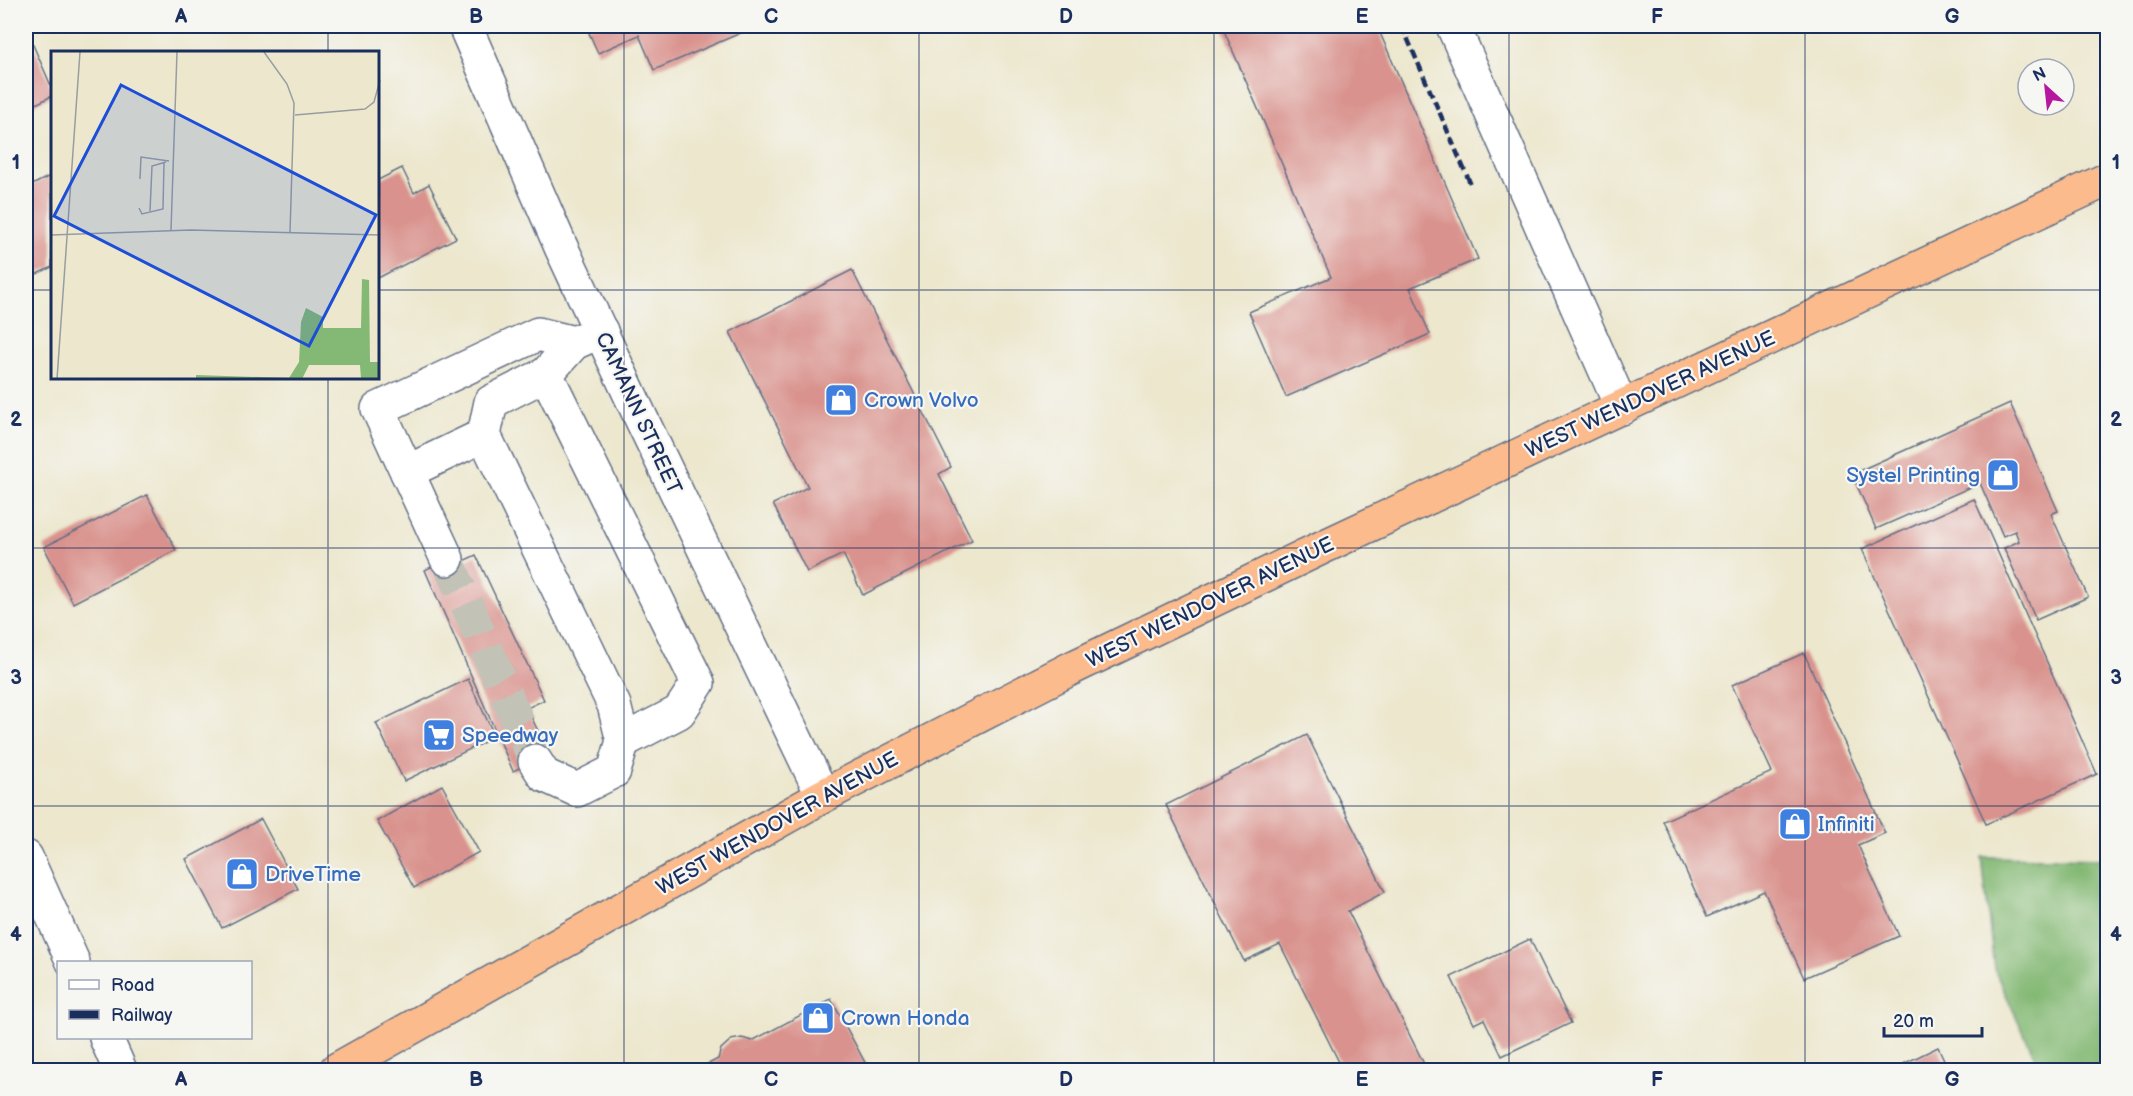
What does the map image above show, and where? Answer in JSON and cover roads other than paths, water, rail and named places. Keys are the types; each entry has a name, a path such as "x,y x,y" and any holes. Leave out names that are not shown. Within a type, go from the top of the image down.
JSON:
{"highway":[{"name":"WEST WENDOVER AVENUE","path":"336,1071 823,796 1070,669 1323,547 2108,179"}],"street":[{"name":"CAMANN STREET","path":"465,26 550,222 587,337 823,796"},
{"path":"1453,26 1622,408"},
{"path":"447,559 378,409 538,334 587,337"},
{"path":"535,761 544,775 577,790 614,771 623,741 614,705 484,435 491,402 546,374 587,337"},
{"path":"546,374 698,683 679,712 623,741"},
{"path":"407,472 484,435"},
{"path":"26,857 72,961"},
{"path":"106,1039 120,1071"}],"tunnel":[{"path":"447,559 535,761"}],"railway":[{"path":"1402,26 1471,185"}],"place":[{"name":"Crown Volvo","path":"841,400"},
{"name":"Systel Printing","path":"2003,475"},
{"name":"Speedway","path":"439,735"},
{"name":"Infiniti","path":"1795,824"},
{"name":"DriveTime","path":"242,874"},
{"name":"Crown Honda","path":"818,1018"}]}
